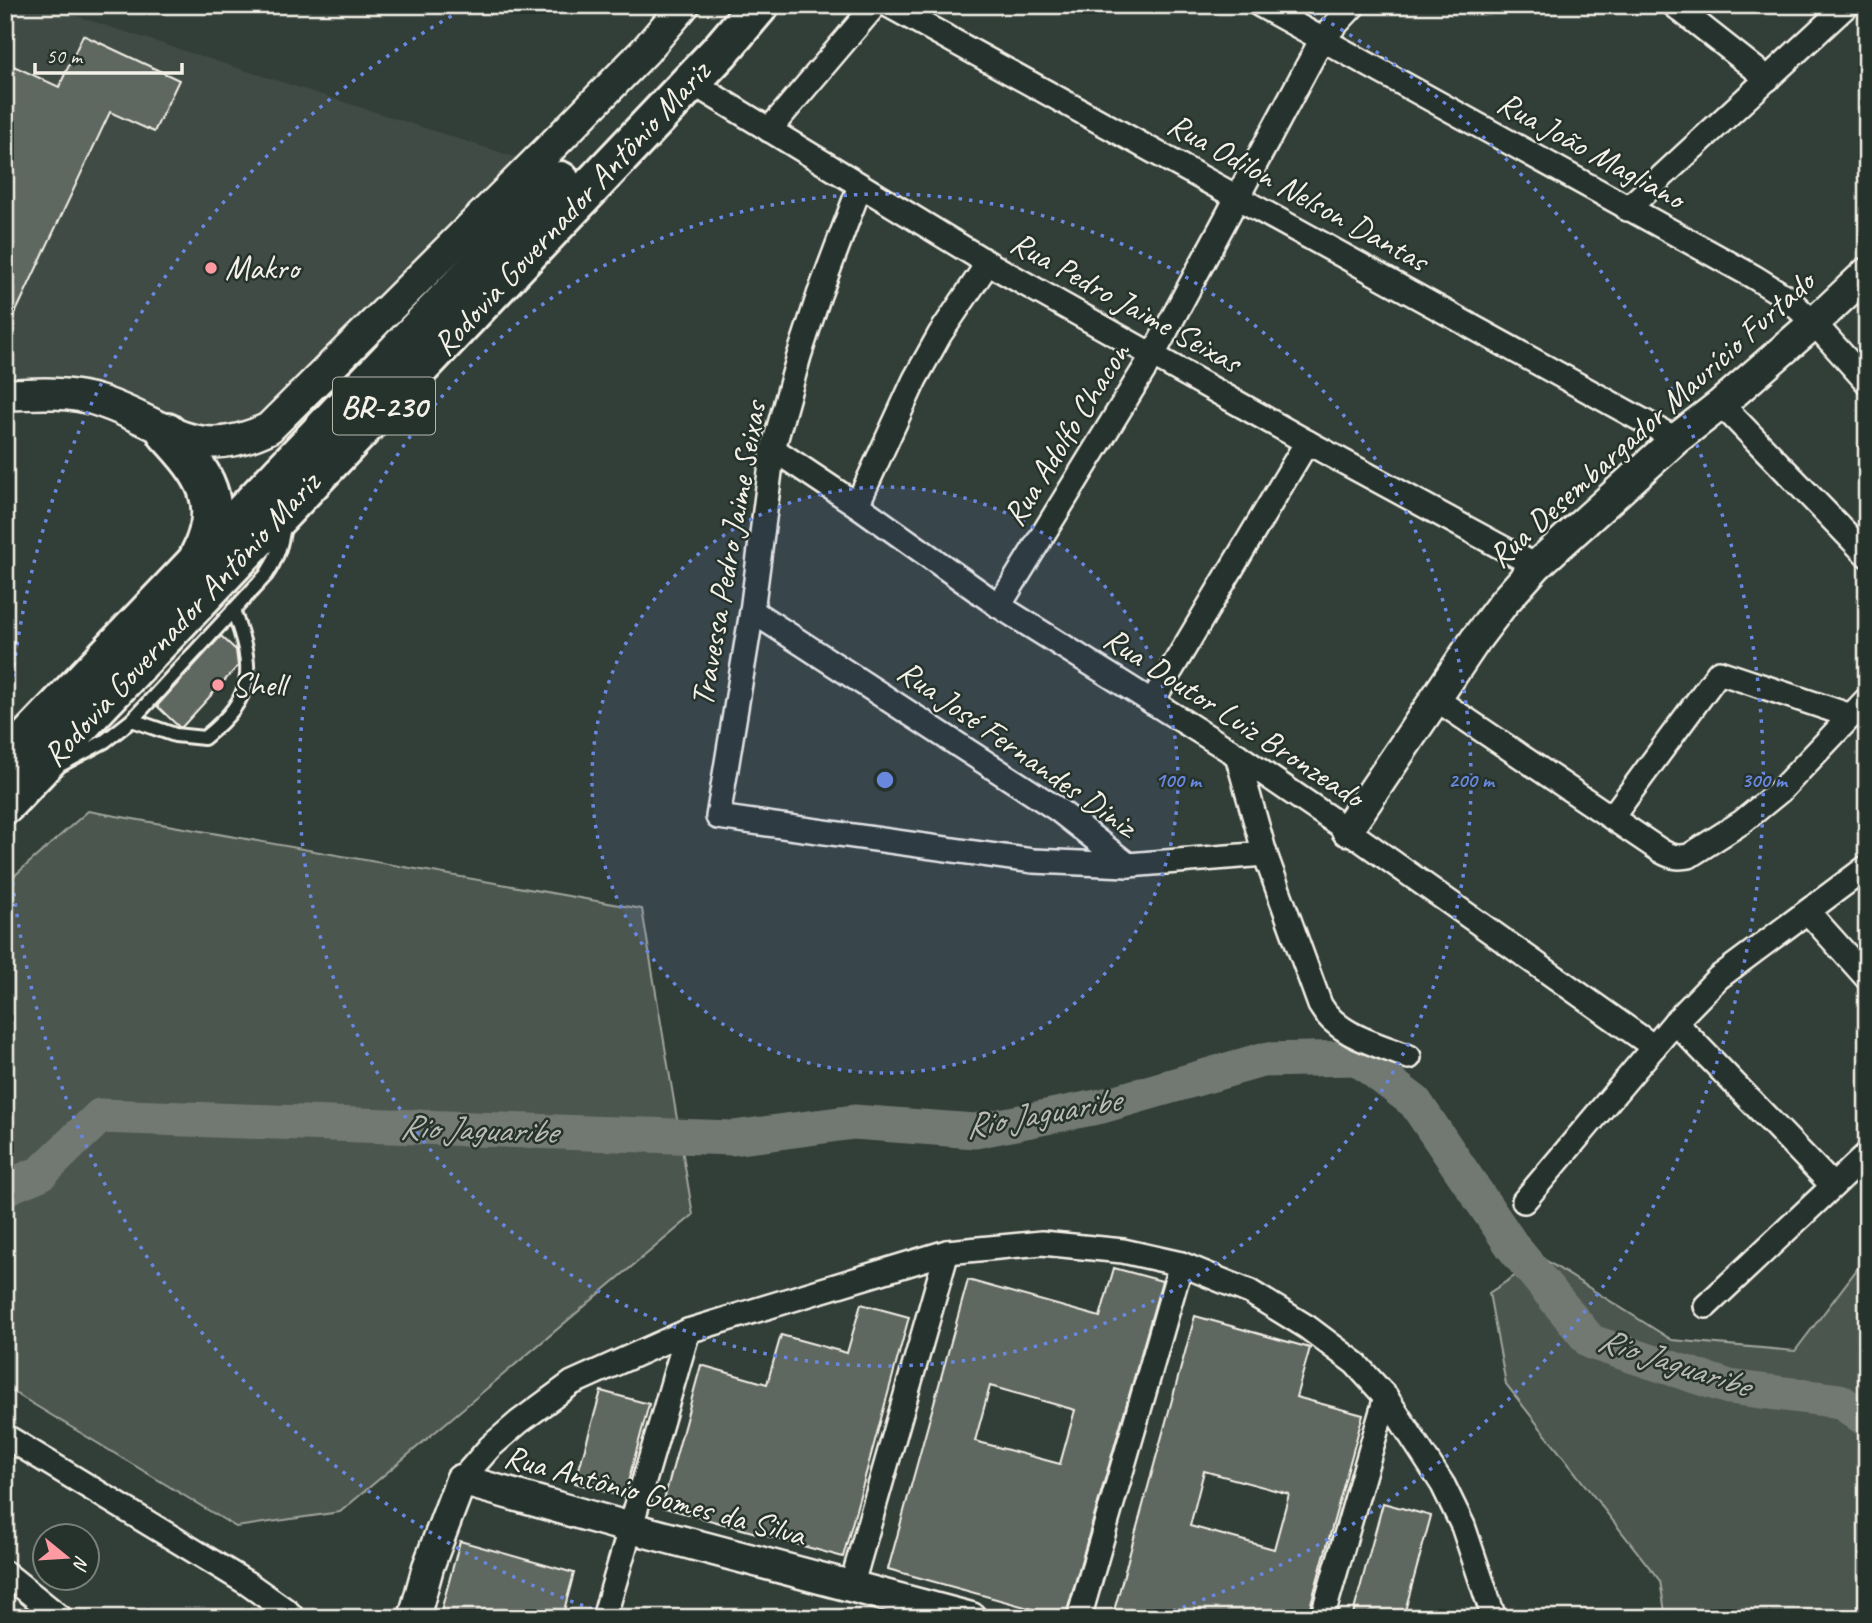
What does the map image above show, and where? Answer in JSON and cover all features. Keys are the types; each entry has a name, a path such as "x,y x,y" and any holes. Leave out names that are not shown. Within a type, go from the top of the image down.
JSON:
{"highway":[{"name":"Rodovia Governador Antônio Mariz","path":"13,782 194,565 711,22 724,5"},
{"name":"Rodovia Governador Antônio Mariz","path":"13,782 286,509 691,82 759,5"},
{"path":"167,433 200,472 212,500 212,518 207,541 194,565"}],"street":[{"path":"5,395 35,393 81,397 101,402 167,433 197,441 234,441 251,437 269,428 548,150 645,51 684,5"},
{"path":"769,130 875,5"},
{"name":"Rua Odilon Nelson Dantas","path":"888,5 1676,439"},
{"name":"Rua João Magliano","path":"1260,5 1754,277 1786,297 1814,323 1867,382"},
{"name":"Rua Adolfo Chacon","path":"999,606 1153,355 1322,39 1354,5"},
{"path":"1674,5 1768,79"},
{"path":"1627,209 1847,5"},
{"name":"Rua Pedro Jaime Seixas","path":"691,82 988,263 1307,442 1536,566"},
{"name":"Travessa Pedro Jaime Seixas","path":"860,186 799,356 774,449 752,611 718,817 1033,861 1128,865"},
{"path":"856,505 915,379 940,334 988,263"},
{"name":"Rua Desembargador Maurício Furtado","path":"1347,830 1503,601 1536,566 1676,439 1721,404 1867,274"},
{"path":"1721,404 1867,555"},
{"path":"1152,702 1307,442"},
{"name":"Rua Doutor Luiz Bronzeado","path":"774,449 999,606 1237,755 1654,1047"},
{"name":"Rua José Fernandes Diniz","path":"752,611 1057,809 1128,865 1265,854"},
{"path":"1612,817 1719,672 1851,716"},
{"path":"1436,699 1671,857 1689,856 1742,822 1780,791 1867,699"},
{"path":"1237,755 1265,854 1326,1016 1342,1030 1409,1057"},
{"path":"1524,1201 1675,1021 1718,978 1867,867"},
{"path":"1808,912 1867,978"},
{"path":"1675,1021 1833,1186"},
{"path":"1706,1306 1867,1154"},
{"path":"461,1480 490,1447 572,1383 688,1331 947,1252 1042,1243 1123,1251 1181,1264 1250,1292 1307,1326 1355,1363 1386,1397 1443,1485 1463,1525 1494,1618"},
{"path":"851,1587 947,1252"},
{"path":"1079,1618 1181,1264"},
{"path":"604,1618 688,1331"},
{"path":"1322,1618 1386,1397"},
{"path":"5,1436 247,1583 293,1618"},
{"name":"Rua Antônio Gomes da Silva","path":"414,1618 428,1567 461,1480 971,1618"},
{"path":"5,1573 61,1618"}],"lane":[{"path":"13,782 79,756 105,741 132,720 266,575 275,561 282,541 286,509"},
{"path":"132,720 175,735 204,738 225,721 244,694 248,667 244,641 233,610"}],"shaded area":[{"name":"Makro","path":"5,5 42,5 524,160 270,417 219,436 104,386 64,376 5,377"},
{"path":"88,811 642,909 693,1215 340,1512 236,1527 5,1387 5,884"},
{"path":"1867,1256 1867,1618 1666,1618 1660,1581 1506,1384 1489,1293 1542,1258 1672,1340 1795,1351"}],"building":[{"path":"83,35 179,80 154,132 110,112 5,335 5,62 59,87"},
{"path":"221,636 236,650 238,666 182,727 179,727 157,706"},
{"path":"1114,1268 1162,1281 1065,1618 888,1569 968,1280 1100,1317","holes":["990,1386 1075,1410 1060,1464 975,1441"]},
{"path":"861,1304 909,1317 843,1557 662,1507 701,1365 767,1384 781,1335 847,1353"},
{"path":"1195,1316 1310,1348 1296,1397 1363,1415 1307,1618 1112,1618","holes":["1204,1471 1289,1494 1274,1549 1190,1526"]},
{"path":"601,1391 649,1404 624,1497 575,1483"},
{"path":"1383,1503 1431,1516 1403,1618 1352,1618"},
{"path":"460,1541 574,1573 562,1618 439,1618"}],"waterway":[{"name":"Rio Jaguaribe","path":"5,1188 41,1173 100,1116 733,1138 854,1122 975,1131 1102,1106 1262,1060 1357,1058 1415,1102 1513,1247 1591,1342 1729,1387 1840,1401 1867,1420"}],"place":[{"name":"Makro","path":"211,268"},
{"name":"Shell","path":"218,685"}]}
